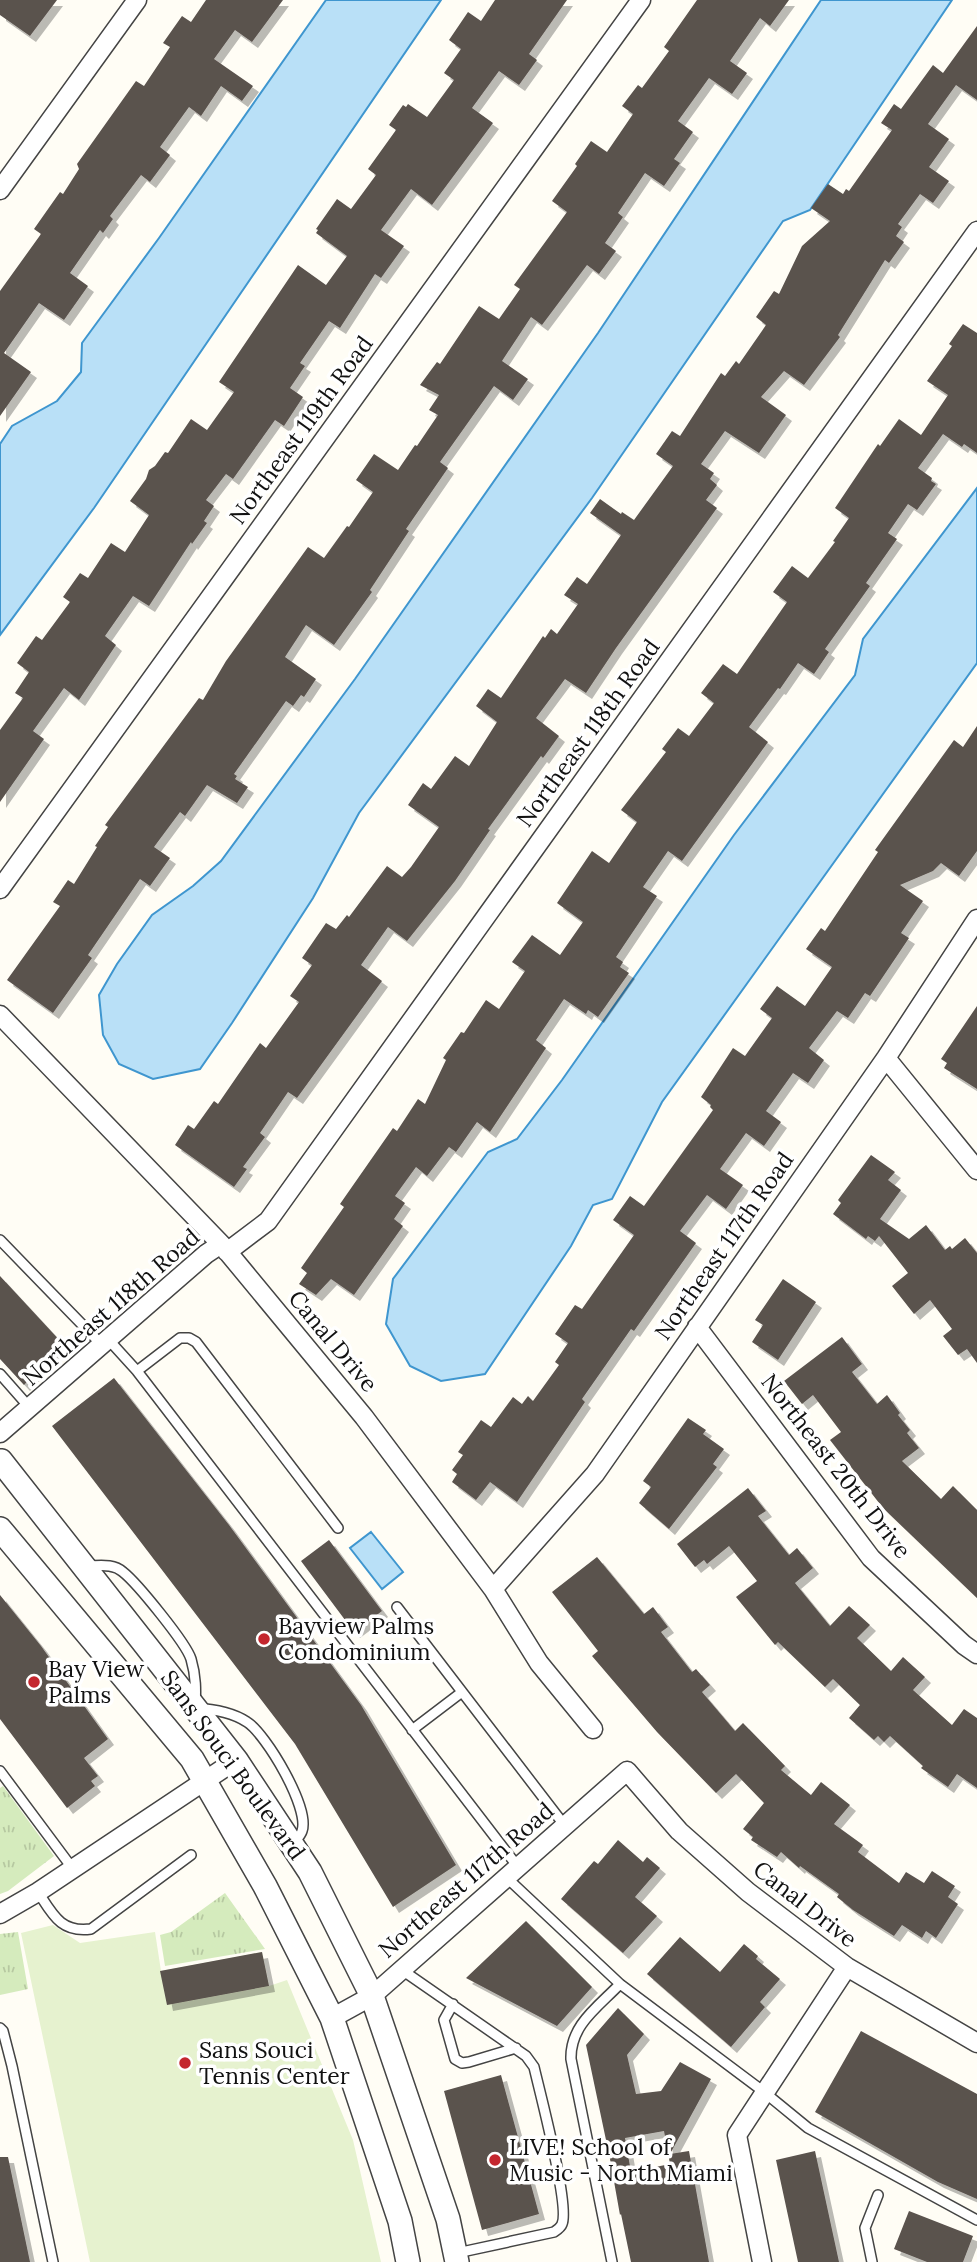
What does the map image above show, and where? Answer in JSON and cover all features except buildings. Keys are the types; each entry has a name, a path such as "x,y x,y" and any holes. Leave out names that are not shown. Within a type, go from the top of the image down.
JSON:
{"street":[{"path":"0,190 137,0"},
{"name":"Northeast 119th Road","path":"0,889 641,0"},
{"name":"Northeast 118th Road","path":"0,1433 206,1254 224,1248 268,1221 977,232"},
{"name":"Northeast 117th Road","path":"493,1588 595,1474 886,1058 977,919"},
{"name":"Canal Drive","path":"0,1015 224,1248 364,1417 493,1588 539,1663 593,1729"},
{"path":"886,1058 977,1170"},
{"name":"Northeast 20th Drive","path":"697,1328 870,1558 964,1646 977,1654"},
{"name":"Sans Souci Boulevard","path":"0,1462 236,1760 310,1872 372,1996 448,2219 456,2258"},
{"name":"Sans Souci Boulevard","path":"0,1530 192,1759 265,1886 332,2018 400,2221 408,2262"},
{"path":"0,1914 74,1869 236,1760"},
{"name":"Canal Drive","path":"627,1771 679,1831 738,1884 847,1968 977,2043"},
{"name":"Northeast 117th Road","path":"332,2018 372,1996 627,1771"},
{"path":"762,2262 737,2135 847,1968"}],"lane":[{"path":"0,1240 137,1371 412,1730 512,1872 620,1984 808,2128 977,2220"},
{"path":"137,1371 180,1338 189,1338 196,1342 338,1528"},
{"path":"0,1374 30,1408"},
{"path":"84,1567 107,1565 122,1571 179,1636 190,1656 197,1684 195,1708 213,1710 247,1722 262,1737 287,1777 302,1810 303,1829 292,1846"},
{"path":"397,1607 565,1826"},
{"path":"412,1730 462,1692"},
{"path":"0,1771 74,1869"},
{"path":"38,1892 63,1926 80,1930 91,1929 191,1855"},
{"path":"402,1970 516,2048 534,2067 561,2184 562,2226 554,2232 456,2258"},
{"path":"612,2262 570,2046 580,2025 620,1984"},
{"path":"453,2004 443,2020 455,2059 469,2063 516,2048"},
{"path":"0,2028 12,2066 52,2262"},
{"path":"872,2262 865,2228 878,2195"}],"green space":[{"path":"3,1786 54,1856 8,1891 0,1894 0,1788"},
{"path":"225,1893 265,1949 165,1966 160,1935 171,1932"},
{"name":"Sans Souci Tennis Center","path":"53,1925 80,1943 155,1932 161,1971 262,1952 269,1986 287,1980 353,2140 381,2262 90,2262 21,1933"},
{"path":"18,1932 28,1989 0,1995 0,1934"}],"water":[{"path":"326,0 441,0 94,508 0,635 0,444 12,426 57,401 81,372 82,343"},
{"path":"821,0 952,0 810,210 783,221 592,498 359,813 313,898 200,1069 153,1079 119,1064 103,1035 99,995 117,964 152,915 193,886 221,861 355,679 598,333"},
{"path":"977,488 977,663 662,1102 612,1199 593,1205 571,1246 485,1374 441,1381 410,1366 386,1324 393,1279 488,1152 517,1139 562,1080 734,835 855,675 863,639"},
{"path":"371,1532 403,1572 382,1589 350,1548"}],"place":[{"name":"Bayview Palms Condominium","path":"264,1639"},
{"name":"Bay View Palms","path":"34,1682"},
{"name":"Sans Souci Tennis Center","path":"185,2063"},
{"name":"LIVE! School of Music - North Miami","path":"495,2160"}]}
